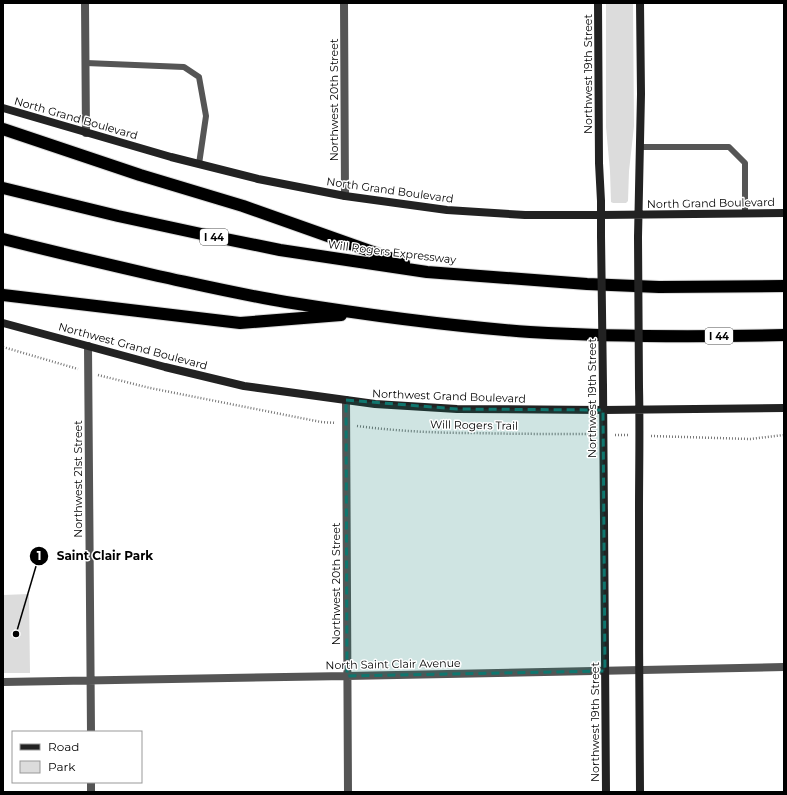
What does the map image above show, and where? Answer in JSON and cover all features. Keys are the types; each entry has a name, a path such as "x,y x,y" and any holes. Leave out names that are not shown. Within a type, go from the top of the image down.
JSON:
{"highway":[{"path":"3,129 140,175 243,206 428,272"},
{"name":"Will Rogers Expressway","path":"3,188 213,237 280,250 428,272 587,284 659,287 784,286"},
{"name":"I 44","path":"3,239 211,288 284,302 451,324 529,332 654,337 784,335"},
{"path":"3,295 240,323 362,313"}],"street":[{"path":"85,3 86,133"},
{"name":"Northwest 20th Street","path":"344,3 345,196"},
{"name":"Northwest 19th Street","path":"598,3 606,792"},
{"path":"640,3 640,147 638,237 640,387 640,792"},
{"name":"North Grand Boulevard","path":"3,108 86,133 258,179 345,196 447,210 524,214 601,215 784,213"},
{"name":"Northwest Grand Boulevard","path":"3,323 165,367 244,386 375,404 458,409 640,410 784,408"},
{"name":"Northwest 21st Street","path":"88,346 91,731"},
{"name":"Northwest 20th Street","path":"346,400 348,792"},
{"name":"North Saint Clair Avenue","path":"3,682 784,667"}],"lane":[{"path":"86,64 184,67 199,77 206,116 199,164"},
{"path":"640,147 729,147 745,163 745,213"}],"path":[{"path":"3,347 67,366"},
{"path":"107,377 150,388 321,422"},
{"name":"Will Rogers Trail","path":"363,427 424,432 584,434"},
{"path":"603,434 640,436"},
{"path":"661,436 750,439 784,435"}],"highlighted area":[{"path":"346,400 457,409 603,410 605,671 347,676"}],"green space":[{"path":"606,3 633,3 634,126 629,171 628,201 626,203 611,202 606,127"},
{"path":"29,594 30,673 3,673 3,595"}],"place":[{"name":"Saint Clair Park","path":"16,634"}]}
